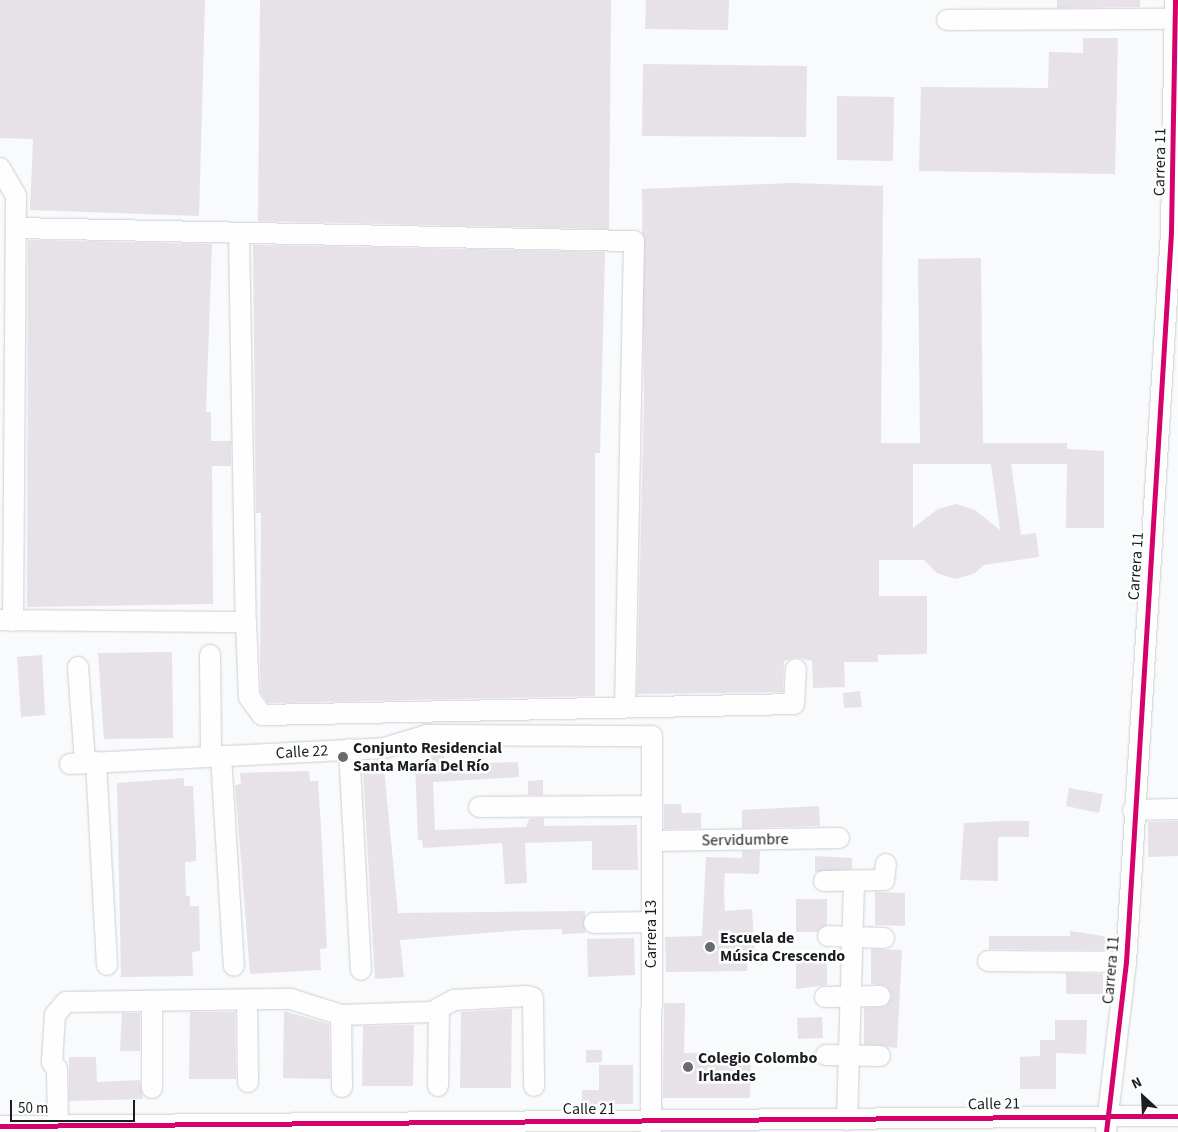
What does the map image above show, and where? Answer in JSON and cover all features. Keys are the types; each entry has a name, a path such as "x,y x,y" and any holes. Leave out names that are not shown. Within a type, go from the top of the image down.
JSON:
{"street":[{"path":"947,20 1175,10"},
{"name":"Carrera 11","path":"1107,1124 1126,962 1133,810 1175,176 1175,10"},
{"path":"0,168 16,196 6,620 246,622"},
{"path":"16,228 239,235 634,241 625,706"},
{"path":"239,235 249,697 262,715 606,711 625,706 794,704 796,668"},
{"path":"210,655 216,756 234,966"},
{"path":"78,667 84,763 107,965"},
{"name":"Calle 22","path":"84,763 384,748 427,735 652,736"},
{"name":"Carrera 13","path":"651,1127 652,736"},
{"path":"349,749 361,970"},
{"path":"479,807 652,806"},
{"path":"1133,810 1178,809"},
{"name":"Servidumbre","path":"652,841 839,838"},
{"path":"824,881 884,880 886,864"},
{"path":"846,1120 854,881"},
{"path":"594,924 651,922"},
{"path":"828,936 884,938"},
{"path":"988,961 1126,962"},
{"path":"825,997 880,996"},
{"path":"51,1126 46,1067 52,1062 58,1006 152,1001 291,999 341,1015 438,1008 454,1000 533,998 534,1086"},
{"path":"247,1000 248,1082"},
{"path":"152,1001 152,1088"},
{"path":"438,1008 438,1086"},
{"path":"341,1015 342,1087"},
{"path":"826,1056 880,1056"},
{"name":"Calle 21","path":"0,1126 651,1127 846,1120 977,1124 1107,1124 1178,1116"}],"building":[{"path":"0,0 205,0 199,216 30,210 33,139 0,138"},
{"path":"260,0 611,0 609,229 258,221"},
{"path":"646,0 729,0 728,30 645,29"},
{"path":"1057,0 1140,0 1140,7 1057,8"},
{"path":"1083,38 1118,38 1115,174 919,171 921,87 1048,88 1049,52 1083,53"},
{"path":"643,64 807,66 806,137 642,136"},
{"path":"837,96 894,97 893,161 837,160"},
{"path":"791,183 883,186 881,443 920,443 918,259 981,258 983,443 1067,443 1067,449 1104,451 1104,528 1066,528 1067,464 1011,464 1021,535 1036,533 1039,557 984,565 974,574 955,579 937,573 924,560 879,560 879,596 927,596 927,654 878,655 878,662 844,662 845,687 813,688 812,661 796,657 784,661 783,692 637,694 644,399 642,189","holes":["913,464 991,464 1000,530 975,510 956,504 938,509 913,528"]},
{"path":"28,240 212,244 206,412 211,412 211,441 231,441 231,466 212,466 213,604 27,607"},
{"path":"253,245 605,252 600,453 595,453 595,696 268,703 261,693 260,670 261,513 256,513"},
{"path":"172,652 173,738 104,739 98,653"},
{"path":"42,655 45,715 21,717 17,657"},
{"path":"860,691 862,707 844,708 843,693"},
{"path":"430,749 444,749 444,764 518,762 519,777 433,782 435,830 526,827 529,819 544,818 544,826 637,825 638,870 592,870 592,841 525,843 527,883 505,884 502,843 423,848 422,840 418,840 415,764 430,763"},
{"path":"384,769 398,913 585,911 585,933 562,934 562,929 523,930 400,940 404,977 375,979 363,771"},
{"path":"309,771 310,781 318,781 321,828 327,948 320,949 321,970 250,974 235,785 241,784 240,773"},
{"path":"184,778 184,786 193,786 196,846 196,861 185,862 186,896 190,896 190,906 199,906 200,951 192,952 193,976 121,977 117,783"},
{"path":"543,780 543,795 528,795 528,781"},
{"path":"1069,788 1103,794 1099,813 1066,806"},
{"path":"664,804 681,804 682,813 701,813 701,828 664,829"},
{"path":"819,806 820,826 742,828 742,810"},
{"path":"1029,821 1029,837 998,837 998,881 960,880 964,823"},
{"path":"1178,821 1178,856 1148,857 1148,822"},
{"path":"742,851 760,851 759,874 725,873 724,891 725,911 752,909 755,958 747,958 747,971 666,972 665,937 702,936 706,857 742,858"},
{"path":"815,856 852,858 852,869 815,872"},
{"path":"875,892 905,893 905,926 875,925"},
{"path":"796,899 827,899 827,924 817,932 796,932"},
{"path":"1070,931 1110,937 1109,950 989,949 989,936 1070,936"},
{"path":"634,938 635,975 588,977 587,939"},
{"path":"871,949 902,950 897,1048 864,1044 864,1008 886,1006 892,996 886,986 871,984"},
{"path":"796,956 827,958 827,985 796,989"},
{"path":"1066,973 1103,974 1103,994 1066,994"},
{"path":"664,1003 685,1003 684,1053 751,1053 750,1098 663,1098"},
{"path":"512,1009 511,1088 460,1088 461,1012"},
{"path":"284,1011 329,1024 330,1079 283,1078"},
{"path":"190,1012 235,1012 236,1079 189,1079"},
{"path":"122,1013 140,1013 140,1051 120,1051"},
{"path":"822,1017 823,1038 798,1039 797,1018"},
{"path":"1055,1020 1087,1020 1086,1054 1056,1053 1056,1089 1020,1089 1020,1057 1040,1056 1040,1040 1055,1040"},
{"path":"414,1025 413,1086 362,1086 363,1026"},
{"path":"586,1050 602,1050 602,1062 586,1063"},
{"path":"69,1057 96,1057 97,1082 140,1080 143,1099 69,1101"},
{"path":"599,1065 633,1065 633,1104 582,1104 582,1090 599,1090"}],"cycle path":[{"path":"1106,1132 1126,962 1171,232 1175,0"},
{"path":"0,1126 1178,1116"}],"place":[{"name":"Conjunto Residencial Santa María Del Río","path":"343,757"},
{"name":"Escuela de Música Crescendo","path":"710,947"},
{"name":"Colegio Colombo Irlandes","path":"688,1067"}]}
